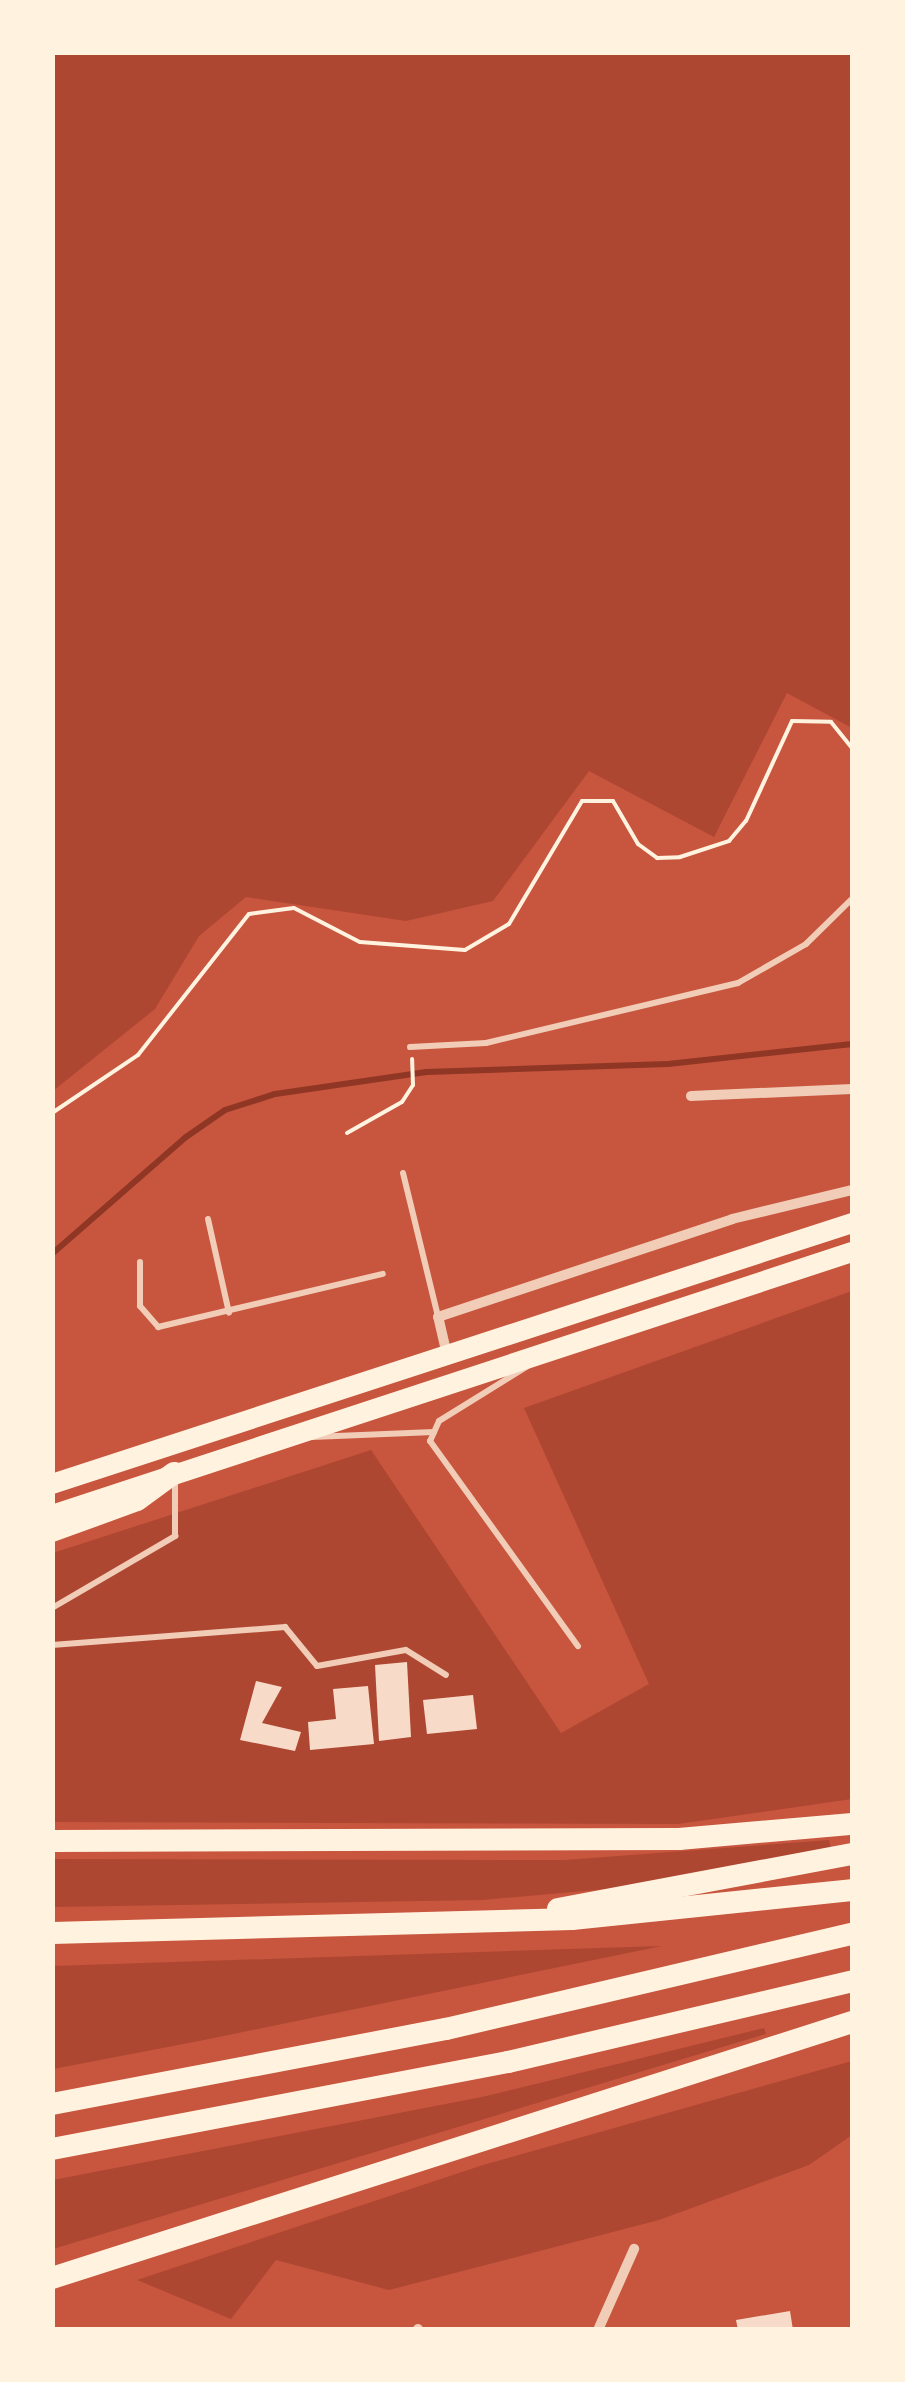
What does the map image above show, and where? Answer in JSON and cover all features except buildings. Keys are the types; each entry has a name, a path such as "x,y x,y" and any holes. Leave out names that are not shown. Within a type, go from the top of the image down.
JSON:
{"highway":[{"path":"52,1531 138,1500 174,1473"},
{"path":"52,1841 678,1839 852,1824"},
{"path":"506,1923 852,1854"},
{"path":"52,1933 506,1923 852,1890"},
{"path":"52,2104 465,2025 852,1934"},
{"path":"52,2149 508,2062 852,1982"},
{"path":"52,2278 852,2022"}],"main road":[{"path":"52,1484 852,1223"},
{"path":"52,1515 852,1252"}],"street":[{"path":"691,1096 852,1088"},
{"path":"447,1355 438,1317 732,1219 852,1190"},
{"path":"598,2330 634,2250"}],"lane":[{"path":"410,1047 486,1043 738,984 806,944 852,899"},
{"path":"403,1173 438,1317"},
{"path":"208,1219 229,1313"},
{"path":"140,1262 148,1322 229,1313 383,1274"},
{"path":"542,1352 514,1382 455,1410 430,1441 578,1646"},
{"path":"291,1435 434,1432"},
{"path":"52,1608 175,1536 174,1473"},
{"path":"52,1644 285,1627 317,1666 406,1650 446,1674"}],"path":[{"path":"52,1113 138,1055 249,914 294,908 360,942 465,950 508,924 582,801 613,801 638,844 656,858 680,857 729,841 746,821 792,721 832,722 852,748"},
{"path":"347,1133 373,1124 413,1084 412,1066"}],"shaded area":[{"path":"53,52 852,53 852,728 787,693 714,837 589,771 493,901 406,921 246,897 199,936 155,1009 53,1091"},
{"path":"852,1291 852,1799 678,1824 53,1822 53,1553 371,1450 561,1733 649,1684 524,1408"},
{"path":"829,1840 831,1850 642,1886 483,1900 53,1907 52,1859 565,1860"},
{"path":"662,1946 199,2041 53,2069 53,1966"},
{"path":"764,2028 766,2034 53,2249 53,2180 482,2097"},
{"path":"852,2061 852,2135 809,2165 659,2220 389,2290 276,2260 231,2319 137,2280 483,2165"}],"waterway":[{"path":"53,1253 186,1137 225,1110 275,1094 426,1072 668,1064 852,1044"}]}
